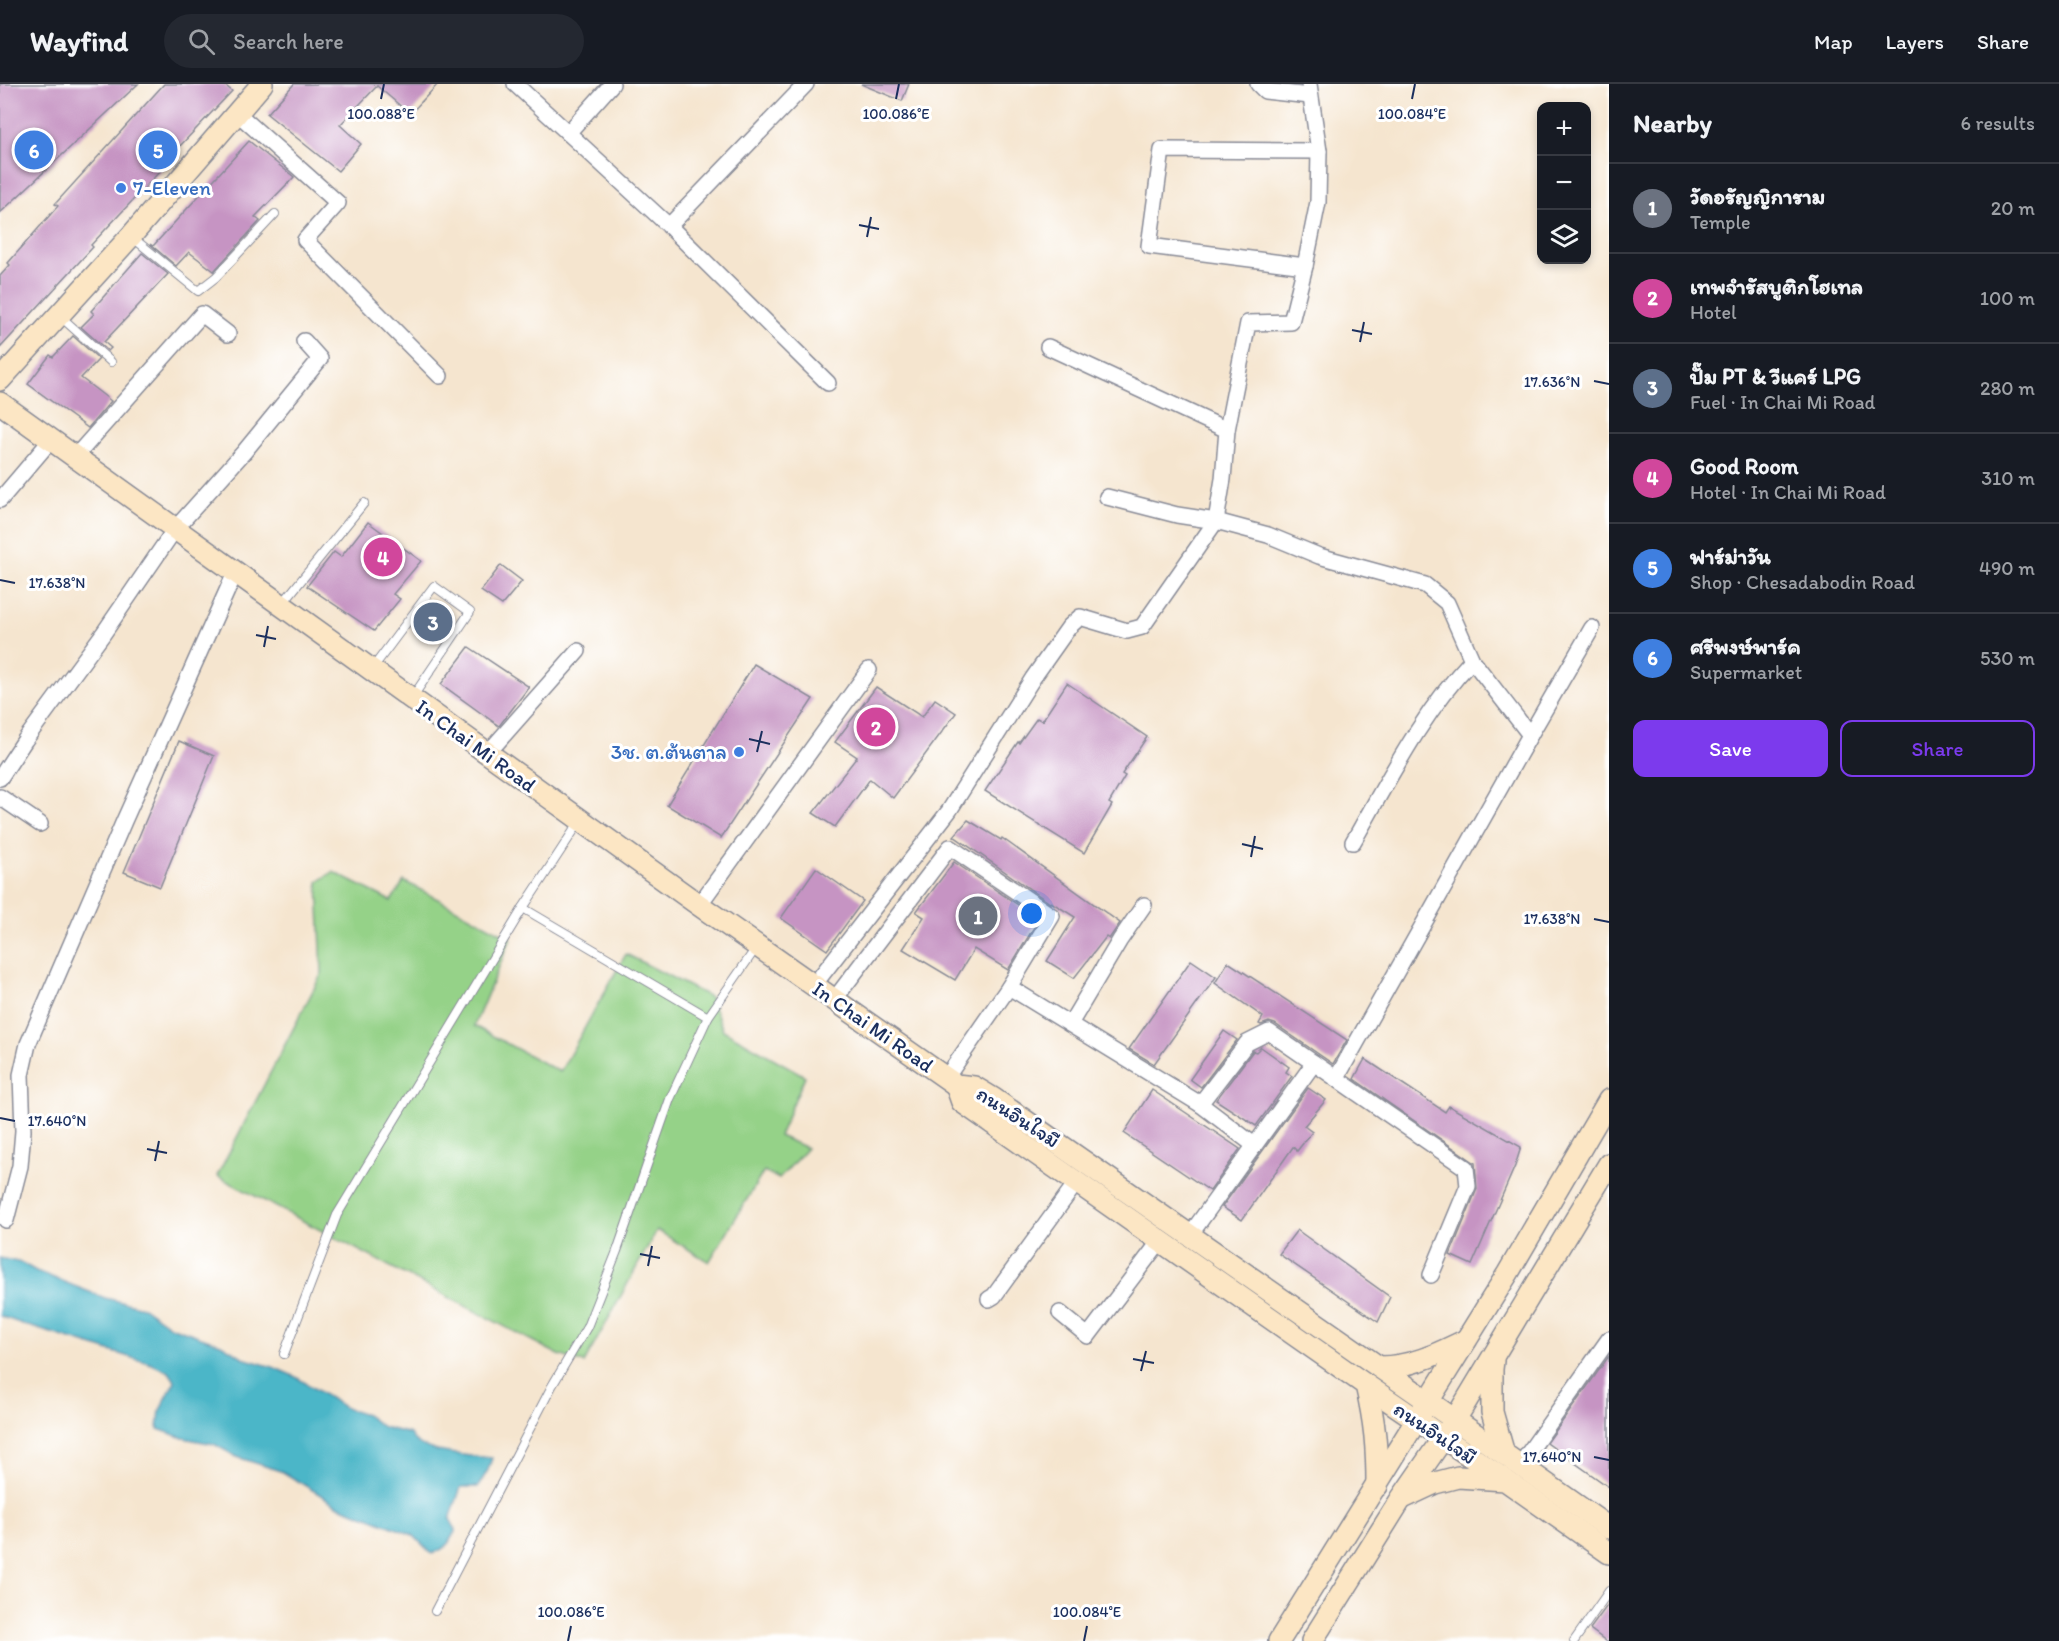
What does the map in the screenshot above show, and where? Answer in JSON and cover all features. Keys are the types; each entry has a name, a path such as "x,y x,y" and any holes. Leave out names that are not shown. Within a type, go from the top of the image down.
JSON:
{"main road":[{"path":"0,380 131,236 262,84"},
{"name":"In Chai Mi Road","path":"0,404 699,905 951,1081"},
{"name":"ถนนอินใจมี","path":"951,1081 962,1102 1609,1553"},
{"name":"ถนนอินใจมี","path":"951,1081 974,1087 994,1099 1609,1528"},
{"path":"1279,1641 1508,1273 1609,1100"},
{"path":"1312,1641 1401,1499 1456,1420 1609,1164"},
{"name":"ถนนอินใจมี","path":"1379,1366 1409,1365 1466,1340"},
{"name":"ถนนอินใจมี","path":"1495,1355 1492,1369 1492,1412 1512,1459"},
{"name":"ถนนอินใจมี","path":"1366,1385 1377,1445 1377,1486"},
{"name":"ถนนอินใจมี","path":"1401,1499 1435,1483 1458,1477 1505,1480"}],"street":[{"path":"515,84 669,226 828,383"},
{"path":"568,133 612,84"},
{"path":"669,226 806,84"},
{"path":"814,985 949,811 1033,678 1069,627 1080,617 1127,631 1142,627 1216,521 1223,479 1227,430 1248,323 1291,322 1318,201 1319,151 1310,90 1265,91 1258,84"},
{"path":"236,112 338,203 305,240 441,376"},
{"path":"1305,267 1149,246 1154,198 1162,150 1319,151"},
{"path":"75,457 202,314 228,334"},
{"path":"0,778 175,529 244,452 320,359 304,341"},
{"path":"1048,347 1227,430"},
{"path":"0,500 51,440"},
{"path":"1107,497 1268,535 1319,556 1425,585 1447,603 1472,660 1530,735"},
{"path":"6,1220 20,1166 23,1131 21,1075 28,1044 124,821 235,573"},
{"path":"1336,1079 1592,628"},
{"path":"487,754 578,651"},
{"path":"1353,842 1410,741 1451,683 1472,660"},
{"path":"699,905 870,670"},
{"path":"0,796 40,824"},
{"path":"834,1000 950,847 1052,916 951,1081"},
{"path":"1070,1024 1120,940 1144,905"},
{"path":"1009,987 1200,1104 1254,1144"},
{"path":"1200,1104 1247,1043 1269,1032 1466,1168 1468,1186 1431,1275"},
{"path":"1190,1235 1314,1063"},
{"path":"989,1299 994,1296 1076,1183"},
{"path":"1060,1313 1088,1336 1160,1241"},
{"path":"1512,1459 1609,1339"}],"lane":[{"path":"131,236 198,291 216,277 275,214"},
{"path":"60,316 111,362"},
{"path":"281,605 364,503"},
{"path":"374,672 434,586 470,612 411,699"},
{"path":"284,1354 337,1215 580,820"},
{"path":"524,908 708,1017"},
{"path":"435,1611 552,1386 587,1327 617,1251 670,1099 708,1017 758,946"},
{"path":"1574,1641 1609,1591"}],"green space":[{"path":"333,872 391,901 404,881 511,938 474,1026 560,1072 626,954 710,997 723,1030 805,1076 779,1136 807,1148 779,1179 764,1171 709,1262 657,1230 584,1363 559,1355 217,1176 322,973 318,882"}],"water":[{"path":"0,1258 22,1263 36,1271 105,1298 143,1307 170,1326 221,1344 246,1359 296,1377 347,1409 366,1415 383,1427 410,1434 415,1441 424,1446 446,1453 492,1458 488,1470 478,1487 461,1487 450,1519 456,1530 446,1547 432,1554 413,1535 337,1505 283,1472 237,1457 214,1444 183,1438 158,1429 160,1410 175,1381 169,1372 152,1364 0,1316"}],"building":[{"path":"0,84 138,84 0,213"},
{"path":"164,84 223,84 232,91 160,167 162,169 0,348 0,276 10,265 8,263 58,206 55,204"},
{"path":"294,84 438,84 410,114 377,86 340,125 361,144 338,171 267,114"},
{"path":"861,84 909,84 902,101"},
{"path":"249,141 294,177 255,217 260,221 214,271 189,252 176,266 150,244 153,246"},
{"path":"142,253 168,274 104,342 111,348 108,351 81,327 94,314 91,311"},
{"path":"73,336 99,359 81,378 111,401 88,428 28,384 50,355 53,357"},
{"path":"368,522 421,561 393,594 400,599 374,631 307,586 334,552 341,557"},
{"path":"501,565 522,581 502,605 481,591"},
{"path":"469,647 529,687 499,726 441,684"},
{"name":"3ช. ต.ต้นตาล","path":"754,664 813,699 721,838 667,805"},
{"path":"1067,683 1147,737 1122,774 1125,776 1109,803 1112,805 1084,853 985,791 1018,742 1037,718 1042,721"},
{"path":"876,687 922,717 935,699 956,713 893,798 870,779 835,827 813,813 857,757 835,742"},
{"path":"179,741 214,756 160,887 124,872"},
{"path":"968,820 1001,840 1002,838 1120,923 1109,939 1106,937 1074,978 1047,961 1075,917 1050,903 954,836"},
{"path":"954,862 1039,919 1008,970 974,949 955,980 903,949 924,917 916,912"},
{"path":"816,868 863,901 827,950 781,918"},
{"path":"1191,960 1216,977 1154,1064 1129,1049"},
{"path":"1228,962 1347,1040 1333,1064 1275,1024 1269,1022 1259,1024 1263,1017 1215,983"},
{"path":"1224,1031 1237,1040 1201,1087 1190,1079"},
{"path":"1261,1047 1289,1067 1286,1072 1292,1076 1256,1126 1216,1100 1253,1051 1256,1052"},
{"path":"1365,1059 1445,1112 1449,1106 1521,1147 1472,1265 1450,1255 1477,1189 1475,1163 1354,1079"},
{"path":"1308,1088 1326,1100 1304,1126 1312,1132 1297,1151 1293,1147 1242,1220 1222,1207"},
{"path":"1152,1090 1240,1149 1210,1191 1124,1133"},
{"path":"1297,1230 1390,1297 1378,1322 1279,1254"},
{"path":"1609,1356 1609,1487 1547,1443"},
{"path":"1609,1603 1609,1641 1606,1641 1590,1629"}],"place":[{"name":"ศรีพงษ์พาร์ค","path":"34,150"},
{"name":"ฟาร์ม่าวัน","path":"158,150"},
{"name":"7-Eleven","path":"121,188"},
{"name":"Good Room","path":"383,557"},
{"name":"ปั๊ม PT & วีแคร์ LPG","path":"433,622"},
{"name":"เทพจำรัสบูติกโฮเทล","path":"876,727"},
{"name":"3ช. ต.ต้นตาล","path":"739,752"},
{"name":"วัดอรัญญิการาม","path":"978,916"}]}
